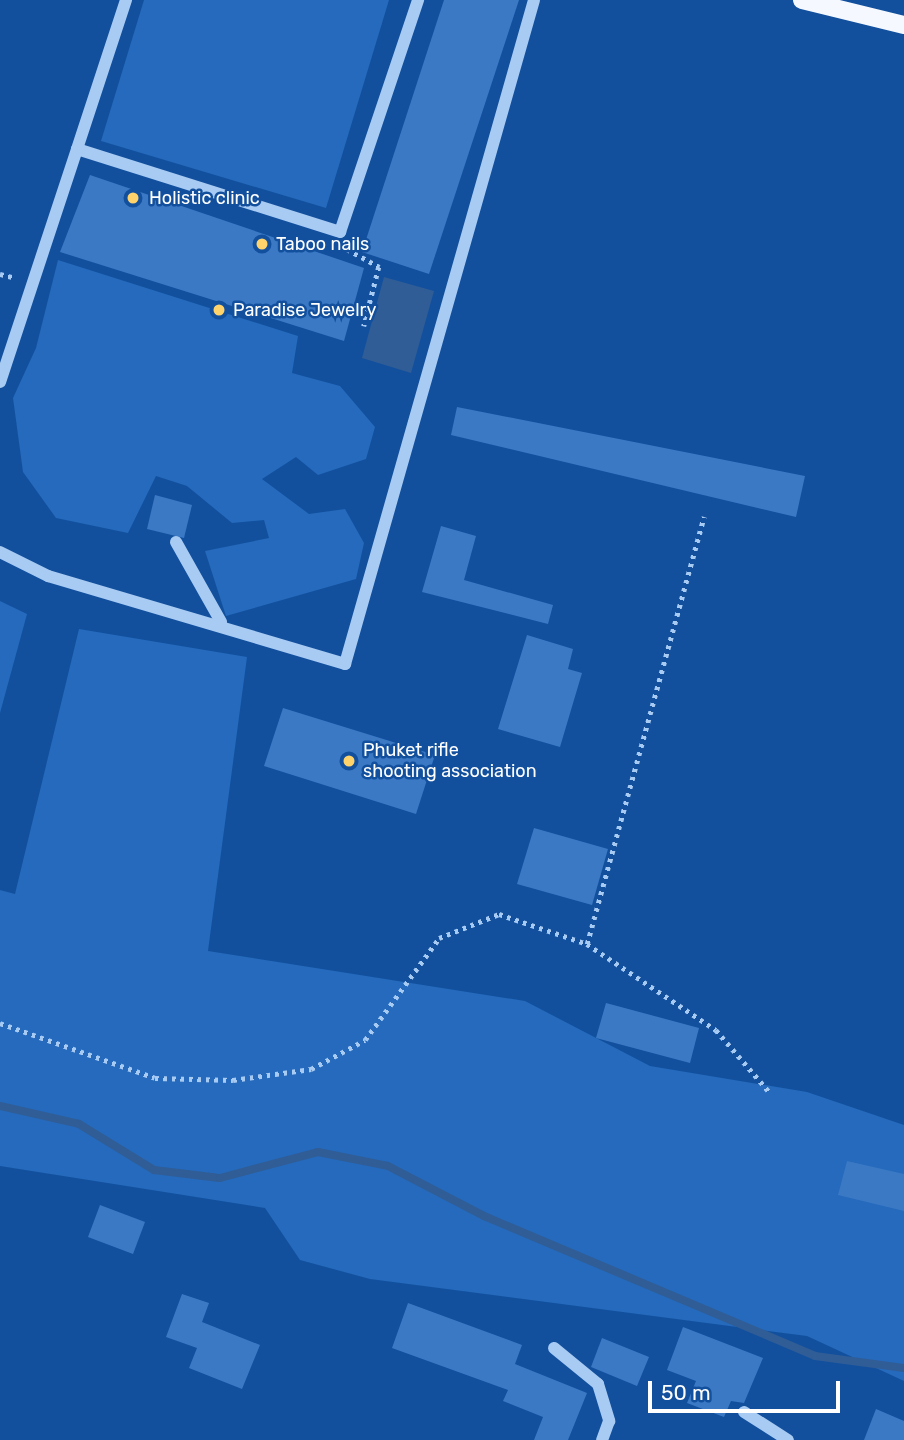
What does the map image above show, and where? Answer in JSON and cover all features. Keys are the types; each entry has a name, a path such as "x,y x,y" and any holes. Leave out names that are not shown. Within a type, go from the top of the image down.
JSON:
{"main road":[{"path":"802,0 904,25"}],"street":[{"path":"0,382 126,0"},
{"path":"77,149 340,232 418,0"},
{"path":"0,552 48,576 221,622 345,664 534,0"},
{"path":"176,542 221,622"},
{"path":"554,1348 598,1384 609,1420 602,1440"},
{"path":"744,1412 788,1440"}],"path":[{"path":"340,232 348,252 379,267 364,326"},
{"path":"587,944 704,517"},
{"path":"0,1023 155,1078 233,1080 311,1069 365,1040 439,938 499,914 587,944 716,1030 771,1094"}],"shaded area":[{"path":"144,0 389,0 326,208 101,141"},
{"path":"58,260 298,336 292,373 340,386 375,427 366,459 318,475 296,457 262,479 309,514 345,509 364,543 356,579 226,616 205,551 269,538 264,520 232,523 187,486 156,476 128,533 56,518 23,472 13,398 36,348"},
{"path":"384,277 434,291 411,373 362,358"},
{"path":"0,601 27,614 0,713"},
{"path":"79,629 247,657 208,951 525,1001 650,1066 807,1092 904,1125 904,1381 807,1336 370,1279 300,1260 265,1208 0,1166 0,890 15,894"}],"building":[{"path":"444,0 519,0 429,274 362,252"},
{"path":"90,175 364,268 344,341 60,252"},
{"path":"457,407 805,476 796,517 451,435"},
{"path":"155,495 192,505 184,538 147,529"},
{"path":"441,526 476,536 464,580 553,605 548,624 422,592"},
{"path":"527,635 573,649 568,669 582,673 560,747 498,729"},
{"name":"Phuket rifle shooting association","path":"283,708 435,755 416,814 264,766"},
{"path":"534,828 608,849 592,905 517,884"},
{"path":"606,1003 699,1028 690,1063 596,1038"},
{"path":"847,1161 904,1174 904,1211 838,1195"},
{"path":"100,1205 145,1222 133,1254 88,1237"},
{"path":"182,1294 209,1303 202,1322 260,1345 242,1389 189,1368 197,1348 166,1337"},
{"path":"408,1303 522,1345 515,1364 587,1393 568,1440 534,1440 543,1417 503,1401 508,1390 392,1348"},
{"path":"683,1327 763,1358 744,1403 731,1401 724,1417 687,1403 696,1381 667,1370"},
{"path":"602,1338 649,1357 637,1386 591,1367"},
{"path":"876,1409 904,1421 904,1440 864,1440"}],"waterway":[{"path":"0,1106 79,1124 154,1170 220,1178 318,1152 388,1166 484,1216 815,1356 904,1368"}],"place":[{"name":"Holistic clinic","path":"133,198"},
{"name":"Taboo nails","path":"262,244"},
{"name":"Paradise Jewelry","path":"219,310"},
{"name":"Phuket rifle shooting association","path":"349,761"}]}
